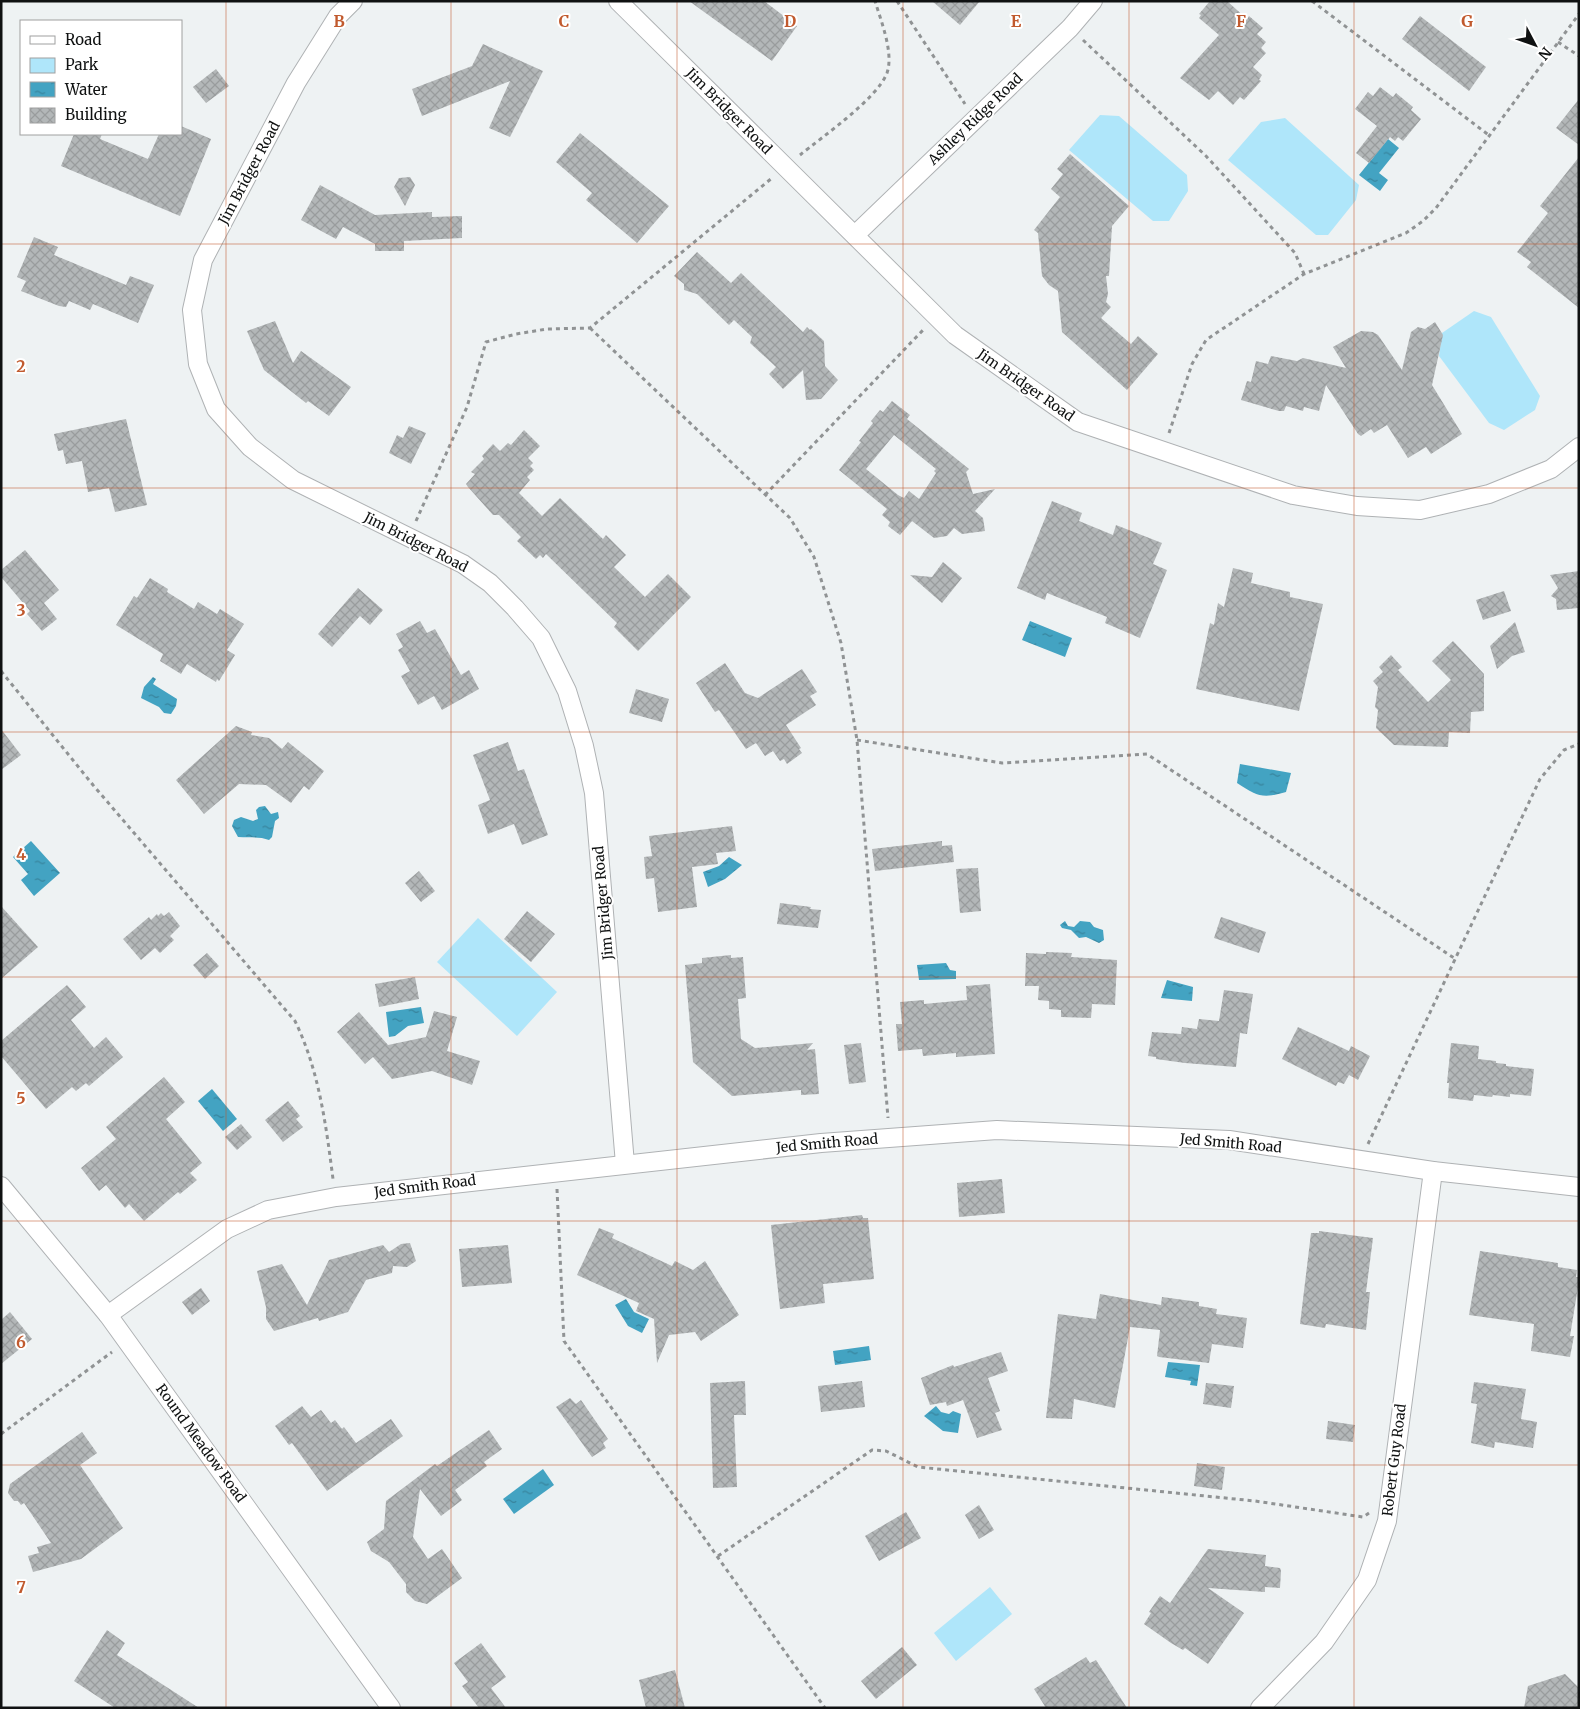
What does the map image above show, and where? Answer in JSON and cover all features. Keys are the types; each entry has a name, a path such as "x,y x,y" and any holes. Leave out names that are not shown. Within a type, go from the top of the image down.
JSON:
{"street":[{"name":"Jim Bridger Road","path":"353,1 338,16 296,84 203,260 192,310 198,364 216,409 250,447 293,480 463,564 490,583 516,608 541,638 567,691 584,746 594,793 625,1164"},
{"name":"Jim Bridger Road","path":"618,1 955,335 1078,422 1293,495 1357,506 1420,510 1489,494 1551,469 1579,447"},
{"name":"Ashley Ridge Road","path":"855,235 1070,28 1092,1"},
{"name":"Jed Smith Road","path":"108,1315 227,1229 268,1210 336,1197 821,1143 997,1130 1229,1140 1433,1171 1579,1188"},
{"name":"Robert Guy Road","path":"1260,1708 1324,1642 1367,1580 1387,1522 1433,1171"},
{"name":"Round Meadow Road","path":"1,1186 108,1315 391,1708"}],"path":[{"path":"409,536 467,407 486,342 516,334 548,329 590,328 872,95 887,73 888,43 875,1"},
{"path":"897,1 976,119"},
{"path":"1312,1 1490,136"},
{"path":"1163,451 1192,364 1206,340 1304,274 1406,233 1423,221 1436,208 1579,14"},
{"path":"1070,28 1206,156 1295,253 1304,274"},
{"path":"1558,42 1579,56"},
{"path":"765,495 936,316"},
{"path":"590,328 790,518 814,557 841,642 857,740 888,1118"},
{"path":"1,671 99,792 294,1022 306,1044 317,1083 336,1197"},
{"path":"857,740 1002,763 1147,754 1454,958"},
{"path":"1362,1159 1454,958 1540,779 1564,750 1579,744"},
{"path":"556,1171 564,1341 825,1708"},
{"path":"1,1434 127,1341"},
{"path":"718,1556 872,1450 886,1451 918,1467 1256,1501 1363,1517 1370,1512 1389,1509"}],"green space":[{"path":"1100,115 1119,116 1187,175 1188,191 1169,221 1153,221 1069,150"},
{"path":"1285,118 1359,185 1356,200 1328,235 1316,235 1228,160 1261,122"},
{"path":"1474,311 1491,317 1540,396 1535,410 1504,430 1489,423 1439,356 1442,333"},
{"path":"478,918 557,992 517,1036 437,962"},
{"path":"990,1587 1012,1614 956,1661 934,1633"}],"water":[{"path":"1388,139 1399,148 1379,173 1388,180 1380,191 1359,175"},
{"path":"1030,621 1072,638 1065,657 1022,640"},
{"path":"153,677 156,679 153,684 177,699 176,706 171,714 164,713 159,707 141,698 144,687"},
{"path":"1240,764 1291,773 1286,792 1265,796 1237,783"},
{"path":"265,806 271,814 278,812 279,818 275,821 272,837 269,840 238,837 232,826 234,820 241,817 253,821 258,819 256,810 259,807"},
{"path":"31,841 60,873 34,896 21,880 28,874 13,857"},
{"path":"729,857 742,865 725,879 708,887 703,872 719,866"},
{"path":"1065,921 1068,926 1074,927 1080,921 1090,922 1094,927 1103,930 1104,940 1099,943 1086,937 1079,938 1071,930 1062,928 1060,925"},
{"path":"946,963 950,970 956,971 956,979 919,980 917,965"},
{"path":"1167,980 1193,987 1192,1001 1161,998"},
{"path":"421,1007 424,1023 408,1026 395,1036 389,1037 386,1012"},
{"path":"212,1089 237,1119 223,1131 198,1101"},
{"path":"626,1299 634,1312 649,1319 642,1333 628,1326 615,1305"},
{"path":"869,1346 871,1360 835,1365 833,1351"},
{"path":"1168,1362 1200,1365 1197,1386 1190,1385 1191,1381 1165,1377"},
{"path":"936,1406 941,1412 949,1414 953,1411 961,1414 958,1433 943,1431 924,1416"},
{"path":"543,1469 554,1485 514,1514 503,1499"}],"building":[{"path":"689,1 764,1 797,26 772,61"},
{"path":"932,1 980,1 960,25"},
{"path":"1210,1 1227,1 1247,19 1249,16 1263,28 1257,34 1266,42 1261,48 1266,53 1253,67 1262,75 1259,80 1261,81 1244,100 1240,97 1233,105 1218,91 1209,100 1180,78 1219,35 1199,18 1201,15 1199,14"},
{"path":"1420,16 1486,67 1469,91 1402,39"},
{"path":"483,44 543,71 510,137 489,128 510,81 422,116 412,89 472,66"},
{"path":"216,69 229,86 206,103 193,87"},
{"path":"1380,87 1393,97 1396,93 1413,107 1411,110 1421,119 1403,141 1398,137 1395,141 1390,137 1369,163 1356,153 1377,126 1355,109 1368,92 1373,96"},
{"path":"1579,99 1579,145 1556,128"},
{"path":"182,126 211,139 180,216 61,166 74,135 102,135 100,139 148,159 159,135 182,135"},
{"path":"580,133 669,206 637,243 586,200 592,193 556,162"},
{"path":"1070,154 1129,206 1112,226 1109,276 1106,276 1108,294 1106,302 1111,307 1101,318 1131,344 1138,336 1158,354 1127,390 1062,332 1058,291 1049,285 1042,276 1038,233 1034,230 1060,197 1051,189 1063,174 1057,169"},
{"path":"1579,157 1579,308 1527,267 1531,262 1517,252 1548,213 1540,206"},
{"path":"410,177 415,185 405,206 394,187 399,178"},
{"path":"320,185 375,215 432,212 432,217 462,216 462,238 404,241 404,251 375,251 375,244 343,227 336,239 301,220"},
{"path":"34,237 58,247 54,255 126,285 130,276 154,285 138,323 93,304 90,310 69,301 66,307 59,306 21,291 26,281 17,277"},
{"path":"697,252 731,283 741,273 803,332 807,327 824,341 825,366 838,380 821,399 806,400 803,370 783,389 769,374 776,367 750,343 752,337 734,320 729,325 697,294 684,290 684,284 674,276"},
{"path":"275,321 293,363 301,351 351,387 329,416 308,401 306,403 264,370 247,331"},
{"path":"1435,322 1443,335 1432,385 1462,434 1431,454 1426,447 1408,458 1387,425 1374,433 1371,429 1361,436 1326,385 1319,411 1304,407 1303,411 1286,406 1284,411 1279,411 1241,400 1247,381 1251,382 1256,361 1268,364 1271,356 1297,361 1303,358 1346,368 1333,347 1361,331 1373,332 1378,335 1402,370 1411,332 1418,327 1425,329"},
{"path":"892,401 910,415 907,419 969,469 966,472 973,494 995,489 975,511 983,518 985,531 962,534 954,528 947,536 934,538 912,521 900,535 888,526 890,522 882,515 887,509 839,470 861,442 859,441 873,423 871,421 880,410 883,412","holes":["894,435 936,469 934,471 936,473 919,499 909,491 904,498 898,495 866,469"]},
{"path":"126,419 147,505 115,512 109,488 88,492 82,461 66,464 63,450 58,451 54,434"},
{"path":"409,426 426,433 411,464 389,453 397,435 403,438"},
{"path":"524,430 540,446 528,458 533,463 530,466 534,470 527,477 530,480 519,493 542,516 560,498 603,539 606,535 626,555 614,567 645,597 668,574 691,597 638,651 614,627 617,623 546,554 543,558 540,555 536,559 517,541 521,537 499,515 493,515 466,484 475,474 471,472 484,459 482,456 493,444 500,451 508,443 511,445"},
{"path":"1052,501 1082,513 1079,521 1113,535 1116,525 1162,543 1153,564 1167,570 1140,638 1105,623 1107,617 1047,593 1045,600 1017,588"},
{"path":"25,550 59,590 44,603 57,619 42,631 27,614 30,611 1,577 1,570"},
{"path":"943,562 962,578 942,603 910,575 932,577"},
{"path":"1233,568 1253,573 1251,583 1290,592 1290,597 1323,604 1299,711 1196,689 1210,623 1214,625 1218,603 1224,607"},
{"path":"1579,571 1579,608 1557,610 1556,599 1551,596 1558,588 1550,575"},
{"path":"150,578 168,589 167,592 194,609 198,602 217,614 220,609 244,624 227,650 235,655 219,681 217,679 216,682 187,664 181,674 160,661 163,654 116,625 134,596 137,598"},
{"path":"358,588 383,610 370,625 360,616 332,647 318,634"},
{"path":"1504,591 1511,611 1483,620 1476,600"},
{"path":"420,621 427,633 435,629 461,675 469,670 479,689 442,710 434,696 418,705 401,676 410,671 398,650 403,647 396,634"},
{"path":"1515,622 1525,652 1512,656 1497,669 1490,646"},
{"path":"1453,641 1484,674 1484,711 1471,712 1470,733 1449,732 1448,747 1394,745 1376,728 1378,710 1375,707 1378,687 1373,681 1383,672 1379,667 1391,655 1402,667 1398,670 1428,702 1451,680 1432,661"},
{"path":"725,663 745,693 758,698 802,669 817,692 810,696 816,705 786,725 801,748 799,749 802,753 787,764 784,759 780,761 773,751 765,756 756,743 746,749 719,710 715,712 696,683"},
{"path":"636,689 669,699 662,722 629,713"},
{"path":"236,726 252,732 251,735 269,738 282,749 288,742 324,771 309,790 304,786 291,803 266,785 239,784 204,814 176,780"},
{"path":"1,729 21,755 1,770"},
{"path":"508,742 518,771 524,769 548,835 522,845 514,824 488,834 478,805 490,800 473,755"},
{"path":"732,826 736,851 716,853 718,864 692,867 697,907 658,912 654,878 646,879 644,857 652,856 649,836"},
{"path":"942,841 942,846 952,845 954,862 875,871 872,849"},
{"path":"978,868 981,911 960,913 956,869"},
{"path":"419,871 435,891 421,902 405,883"},
{"path":"780,903 821,910 818,928 777,924"},
{"path":"1,906 38,947 1,979"},
{"path":"527,911 555,934 531,962 504,939"},
{"path":"169,912 180,926 170,936 174,940 160,953 155,948 141,960 123,939 149,917 151,920 157,914 158,916 161,913 164,916"},
{"path":"1221,917 1266,932 1259,953 1214,938"},
{"path":"1046,952 1072,953 1071,957 1117,960 1115,1005 1092,1004 1091,1018 1061,1017 1061,1010 1049,1009 1049,1001 1038,1000 1039,986 1025,986 1026,953 1046,954"},
{"path":"207,953 219,966 205,979 193,965"},
{"path":"731,955 731,958 743,957 746,998 738,999 741,1039 755,1048 813,1043 807,1050 815,1049 819,1094 801,1095 801,1090 732,1096 693,1062 685,965 702,963 702,958"},
{"path":"415,977 419,999 379,1007 375,984"},
{"path":"990,984 995,1054 956,1057 956,1053 923,1056 922,1049 898,1051 896,1024 902,1024 900,1002 924,1000 924,1004 967,1000 966,986"},
{"path":"67,985 86,1007 71,1020 94,1048 106,1037 123,1057 89,1086 86,1083 76,1091 72,1087 46,1109 1,1056 1,1041"},
{"path":"1224,990 1253,994 1247,1034 1240,1033 1236,1067 1185,1063 1148,1056 1152,1032 1181,1034 1182,1027 1197,1029 1199,1019 1219,1021"},
{"path":"434,1011 457,1017 447,1051 480,1061 472,1085 432,1071 392,1079 373,1057 365,1064 337,1032 359,1012 388,1045 426,1037"},
{"path":"1298,1027 1349,1051 1351,1046 1370,1056 1358,1080 1349,1075 1344,1084 1338,1082 1336,1086 1282,1059"},
{"path":"861,1043 866,1082 849,1084 844,1045"},
{"path":"1451,1043 1479,1046 1478,1059 1496,1061 1496,1063 1506,1064 1506,1066 1534,1069 1531,1096 1510,1094 1510,1097 1493,1095 1492,1097 1474,1095 1473,1101 1448,1098 1449,1083 1447,1083"},
{"path":"164,1077 185,1102 166,1119 202,1163 190,1173 197,1180 180,1194 178,1192 144,1221 129,1204 125,1208 106,1185 99,1191 81,1168 116,1139 106,1127"},
{"path":"288,1101 300,1116 296,1119 303,1127 283,1142 265,1120"},
{"path":"241,1124 252,1137 237,1150 225,1137"},
{"path":"1002,1179 1005,1213 959,1217 957,1183"},
{"path":"862,1215 863,1218 868,1218 874,1279 823,1284 825,1303 780,1309 771,1225"},
{"path":"599,1228 614,1234 612,1238 672,1266 675,1261 693,1270 705,1261 739,1315 701,1341 695,1332 669,1335 657,1363 654,1319 636,1311 639,1303 577,1275"},
{"path":"1319,1231 1373,1238 1366,1292 1370,1292 1366,1330 1326,1324 1325,1328 1300,1324 1311,1233 1319,1233"},
{"path":"410,1243 416,1261 407,1267 393,1266 392,1273 366,1280 348,1312 319,1321 318,1318 274,1331 266,1319 266,1307 257,1271 282,1264 307,1305 329,1260 383,1245 389,1252 401,1244"},
{"path":"508,1245 512,1283 462,1287 459,1249"},
{"path":"1480,1251 1558,1263 1558,1267 1577,1270 1576,1277 1579,1277 1579,1281 1570,1336 1574,1336 1570,1357 1531,1351 1534,1324 1469,1315"},
{"path":"201,1288 210,1301 192,1315 182,1302"},
{"path":"1100,1294 1161,1305 1162,1297 1199,1302 1199,1306 1217,1309 1216,1314 1247,1318 1243,1348 1212,1344 1209,1363 1159,1357 1157,1356 1160,1330 1130,1327 1115,1408 1074,1399 1072,1419 1046,1418 1058,1314 1096,1319"},
{"path":"10,1312 32,1339 1,1364 1,1320"},
{"path":"1001,1352 1008,1371 988,1378 1000,1411 995,1413 1002,1430 977,1438 963,1400 947,1406 946,1402 930,1405 921,1378 953,1365 954,1367"},
{"path":"745,1381 746,1415 734,1415 737,1487 713,1488 710,1383"},
{"path":"862,1381 865,1407 821,1412 818,1386"},
{"path":"1474,1382 1526,1389 1521,1419 1537,1422 1533,1448 1495,1442 1494,1448 1471,1443 1477,1404 1471,1403"},
{"path":"1206,1383 1234,1386 1231,1408 1203,1404"},
{"path":"570,1398 576,1404 581,1400 608,1439 603,1443 606,1448 592,1457 556,1407"},
{"path":"302,1406 311,1417 321,1410 331,1423 335,1420 342,1429 344,1427 356,1443 391,1419 403,1436 327,1491 292,1443 289,1445 275,1426"},
{"path":"1328,1421 1355,1425 1353,1442 1326,1439"},
{"path":"489,1430 502,1449 484,1462 487,1466 455,1490 462,1500 441,1516 420,1489 413,1537 428,1559 442,1549 462,1578 427,1604 415,1601 406,1592 406,1584 389,1562 371,1551 367,1542 384,1529 386,1501 435,1464 437,1466"},
{"path":"82,1432 97,1453 80,1465 123,1528 81,1559 33,1572 28,1556 39,1553 37,1547 51,1543 24,1503 21,1505 18,1501 14,1501 8,1493 10,1484"},
{"path":"1197,1463 1225,1467 1222,1490 1194,1486"},
{"path":"979,1505 994,1530 979,1539 965,1515"},
{"path":"906,1512 921,1538 879,1561 865,1536"},
{"path":"1208,1549 1266,1555 1265,1566 1280,1568 1281,1571 1280,1588 1265,1587 1265,1592 1208,1588 1244,1613 1208,1664 1185,1648 1183,1650 1171,1643 1144,1624 1151,1613 1149,1612 1160,1596 1170,1603"},
{"path":"107,1630 125,1643 117,1655 199,1708 115,1708 74,1681"},
{"path":"481,1643 506,1677 491,1688 506,1708 479,1708 462,1686 468,1682 454,1663"},
{"path":"902,1647 917,1665 876,1699 861,1681"},
{"path":"1086,1657 1090,1663 1096,1660 1127,1708 1046,1708 1034,1689"},
{"path":"675,1670 685,1708 646,1708 639,1680"},
{"path":"1565,1674 1579,1688 1579,1708 1524,1708 1528,1686"}]}
